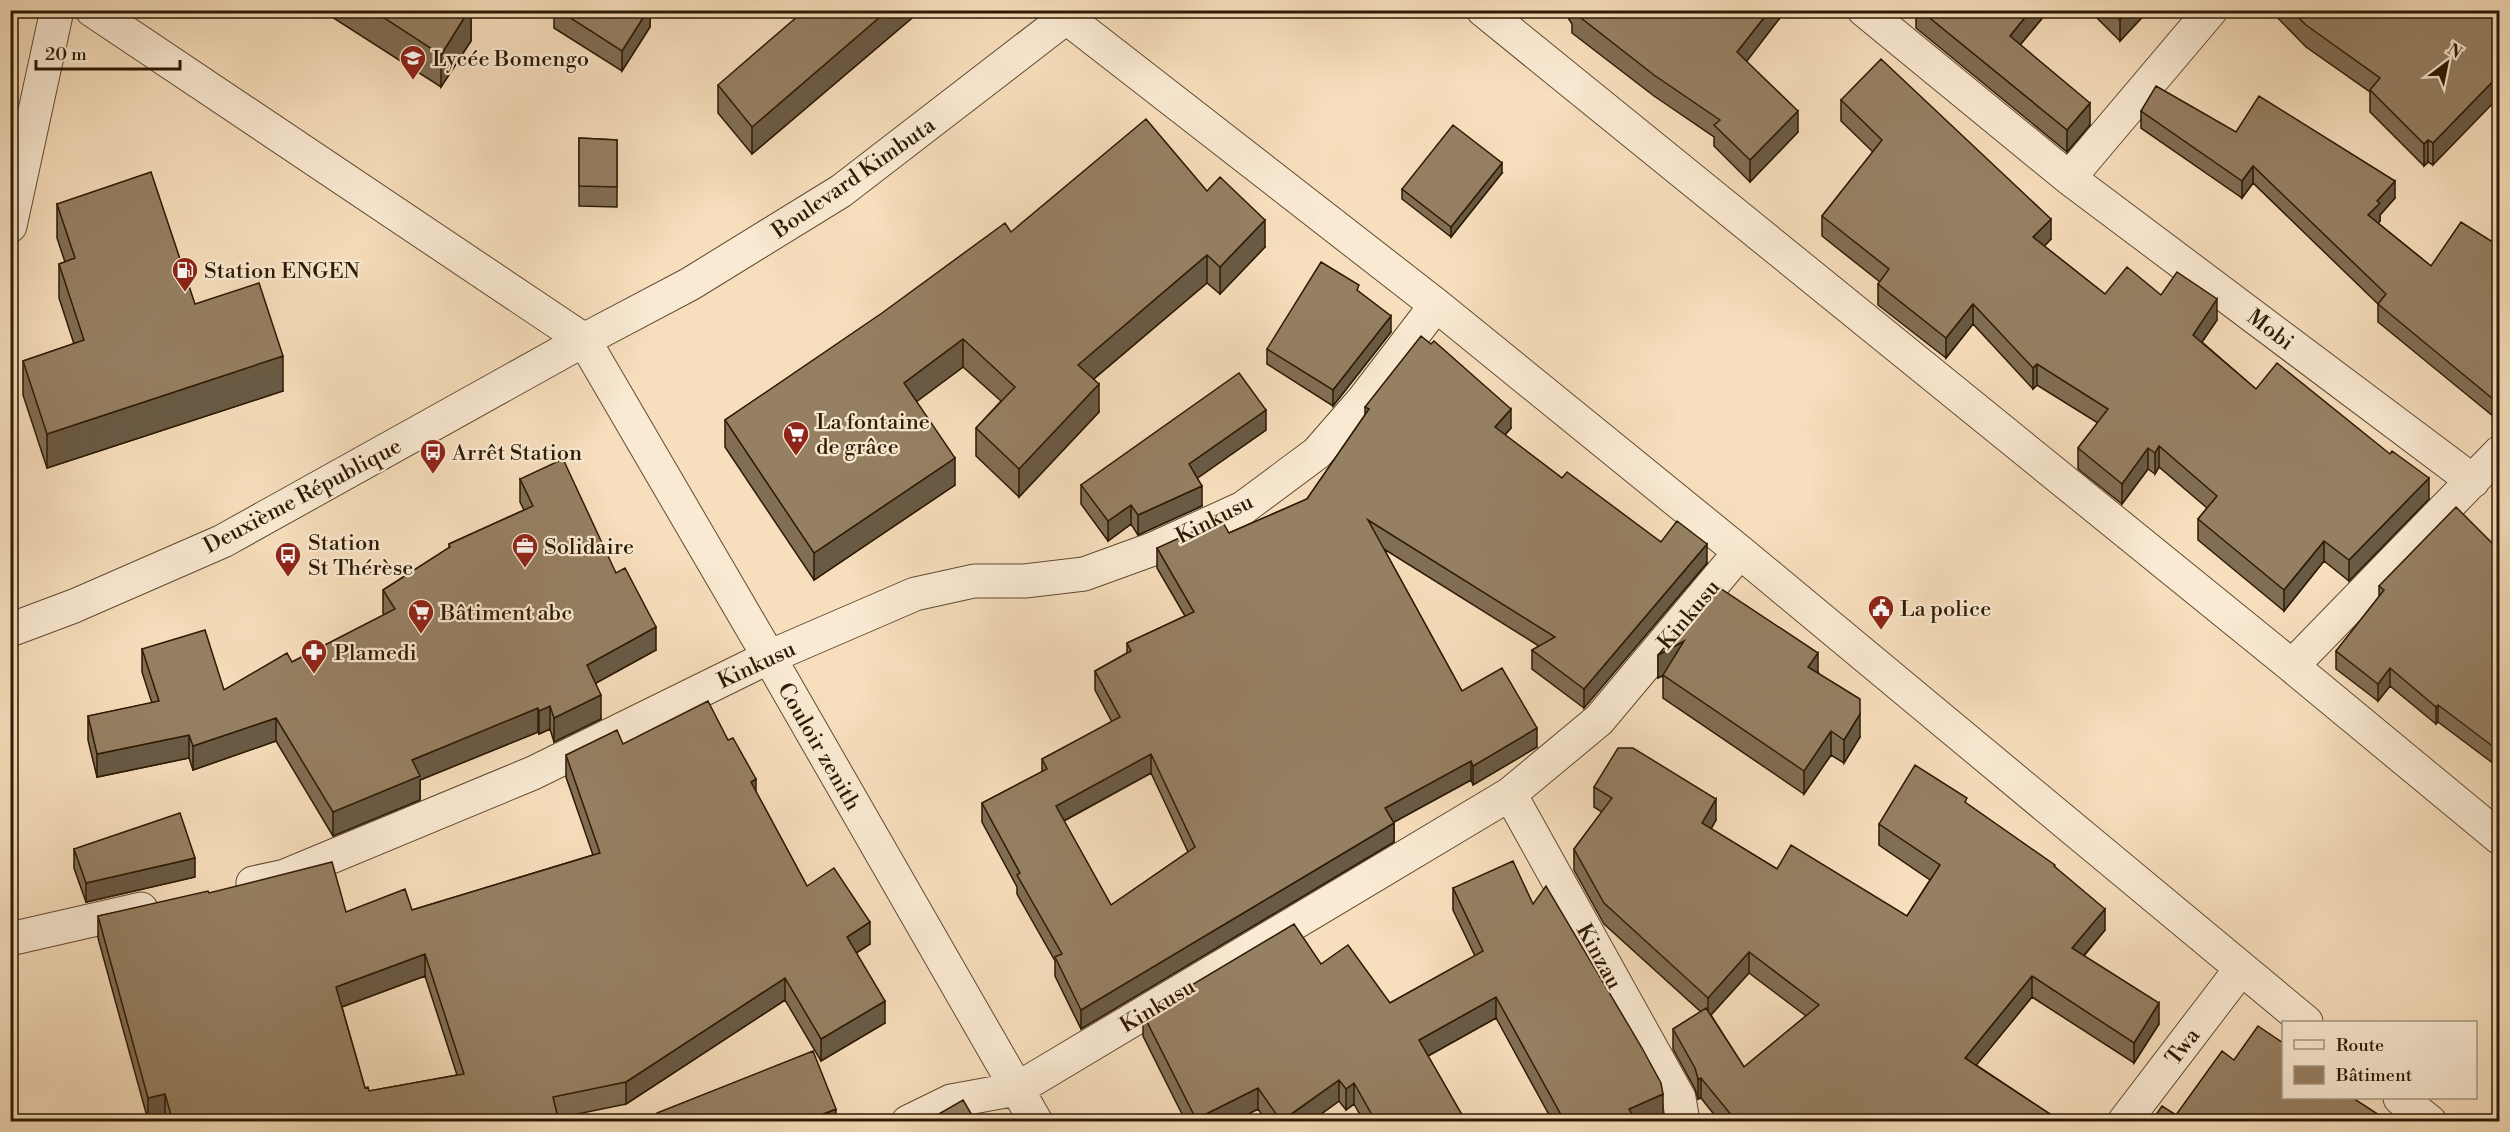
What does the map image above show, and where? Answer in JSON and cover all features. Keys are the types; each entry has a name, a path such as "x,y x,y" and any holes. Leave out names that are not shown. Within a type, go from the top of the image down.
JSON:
{"street":[{"path":"10,225 57,10"},
{"path":"92,10 584,340"},
{"path":"1483,10 2292,666 2499,838"},
{"name":"Mobi","path":"1864,10 2069,178 2473,481"},
{"path":"2069,178 2211,10"},
{"path":"1072,14 1740,552 2304,1021"},
{"name":"Boulevard Kimbuta","path":"584,340 690,284 841,191 1072,14"},
{"name":"Kinkusu","path":"227,889 285,876 533,773 769,657 915,594 974,581 1024,581 1084,574 1153,549 1243,508 1317,453 1364,399 1436,305"},
{"name":"Deuxième République","path":"10,630 74,606 223,541 584,340"},
{"name":"Couloir zenith","path":"584,340 1036,1122"},
{"path":"2292,666 2499,452"},
{"name":"Kinkusu","path":"908,1122 951,1101 1017,1089 1510,794 1599,720 1740,552"},
{"name":"Kinzau","path":"1510,794 1679,1098 1683,1122"},
{"path":"10,939 170,902"},
{"name":"Twa","path":"2124,1122 2240,970"},
{"path":"2401,1099 2430,1122"}],"building":[{"path":"372,10 469,10 441,55"},
{"path":"558,10 648,10 622,51"},
{"path":"805,10 888,10 752,127 718,85"},
{"path":"1573,10 1770,10 1737,52 1798,111 1750,160 1714,125 1720,120 1654,75"},
{"path":"1920,10 2031,10 2010,36 2090,103 2067,130"},
{"path":"2111,10 2129,10 2120,20"},
{"path":"2291,10 2499,10 2499,75 2433,143 2428,140 2424,144 2370,90 2380,78 2306,25"},
{"path":"1881,59 2051,219 2033,237 2105,294 2127,267 2161,295 2177,272 2217,299 2193,335 2256,389 2277,363 2390,454 2392,451 2429,478 2349,560 2324,541 2284,590 2198,519 2217,496 2159,446 2155,453 2148,448 2122,484 2078,448 2108,409 2037,364 2033,368 1973,304 1946,338 1878,284 1889,269 1822,216 1882,140 1841,100"},
{"path":"2156,86 2236,132 2259,96 2395,181 2377,201 2380,203 2368,215 2431,266 2461,222 2499,246 2499,404 2378,304 2386,294 2253,166 2242,181 2141,111"},
{"path":"1146,119 1207,191 1220,177 1265,220 1220,267 1207,255 1078,365 1099,384 1019,469 976,428 1015,387 963,339 904,383 955,458 814,553 725,420 882,313 1005,223 1011,232"},
{"path":"1453,125 1502,163 1451,227 1402,189"},
{"path":"579,138 617,140 617,187 579,186"},
{"path":"151,172 195,304 259,283 283,356 47,434 23,361 84,340 59,264 75,258 57,204"},
{"path":"1321,262 1359,285 1357,290 1391,316 1333,390 1267,349"},
{"path":"1421,336 1431,344 1434,341 1511,409 1495,427 1562,478 1567,472 1661,542 1677,521 1707,544 1584,689 1532,650 1555,637 1368,520 1462,691 1502,668 1537,728 1473,766 1471,761 1385,808 1394,823 1081,1010 1055,957 1062,954 1017,875 1020,873 982,803 1047,769 1042,759 1120,717 1095,671 1131,651 1127,643 1194,612 1157,548 1221,519 1229,533 1307,499 1369,409 1365,407","holes":["1151,754 1195,847 1111,905 1056,806"]},
{"path":"1239,373 1266,410 1189,464 1202,486 1138,515 1131,505 1108,521 1081,485"},
{"path":"563,459 616,573 625,568 656,627 587,665 601,695 554,718 550,706 539,711 538,708 412,760 420,776 333,812 276,718 193,746 189,735 97,754 88,716 159,701 142,649 205,630 224,690 287,653 292,662 395,609 383,590 450,547 449,544 533,506 520,479"},
{"path":"2456,507 2497,548 2499,544 2499,751 2438,705 2436,707 2390,668 2378,684 2336,651 2384,590 2379,586"},
{"path":"1717,586 1818,653 1808,667 1860,699 1860,714 1844,740 1831,731 1804,771 1663,675 1684,641 1658,655"},
{"path":"708,701 728,740 733,738 756,779 751,782 807,886 834,868 870,922 847,937 885,1001 821,1039 785,978 626,1082 553,1097 559,1122 173,1122 165,1094 148,1098 98,916 208,891 209,893 332,862 346,912 405,889 412,910 600,853 566,755 617,730 623,744","holes":["425,954 464,1074 369,1091 368,1087 365,1088 336,987"]},
{"path":"1618,748 1633,748 1716,799 1702,823 1777,869 1791,845 1907,916 1940,865 1879,824 1915,765 1967,798 1965,802 2055,865 2105,909 2072,948 2159,1003 2134,1043 2032,976 1965,1058 2062,1122 1737,1122 1701,1078 1698,1079 1695,1068 1673,1029 1706,1008 1744,1067 1819,1005 1749,952 1708,998 1604,903 1574,849 1612,798 1594,787"},
{"path":"2499,751 2499,762 2494,757"},
{"path":"180,813 195,858 86,883 74,849"},
{"path":"1513,861 1533,904 1546,886 1661,1083 1663,1094 1629,1109 1636,1122 1565,1122 1496,997 1419,1040 1466,1122 1376,1122 1354,1083 1346,1089 1339,1080 1281,1121 1258,1088 1196,1119 1143,1014 1294,924 1321,964 1348,945 1390,1003 1483,951 1453,888"},
{"path":"2258,1026 2282,1042 2282,1099 2355,1099 2390,1122 2151,1122 2162,1106 2176,1115 2222,1051 2234,1060"},
{"path":"813,1051 836,1109 803,1122 658,1122 657,1113"},
{"path":"963,1100 976,1122 925,1122"},
{"path":"2399,1117 2406,1122 2395,1122"}],"place":[{"name":"Lycée Bomengo","path":"413,81"},
{"name":"Station ENGEN","path":"185,293"},
{"name":"La fontaine de grâce","path":"796,457"},
{"name":"Arrêt Station","path":"433,475"},
{"name":"Solidaire","path":"525,569"},
{"name":"Station St Thérèse","path":"288,578"},
{"name":"La police","path":"1881,631"},
{"name":"Bâtiment abc","path":"421,635"},
{"name":"Plamedi","path":"314,675"}]}
